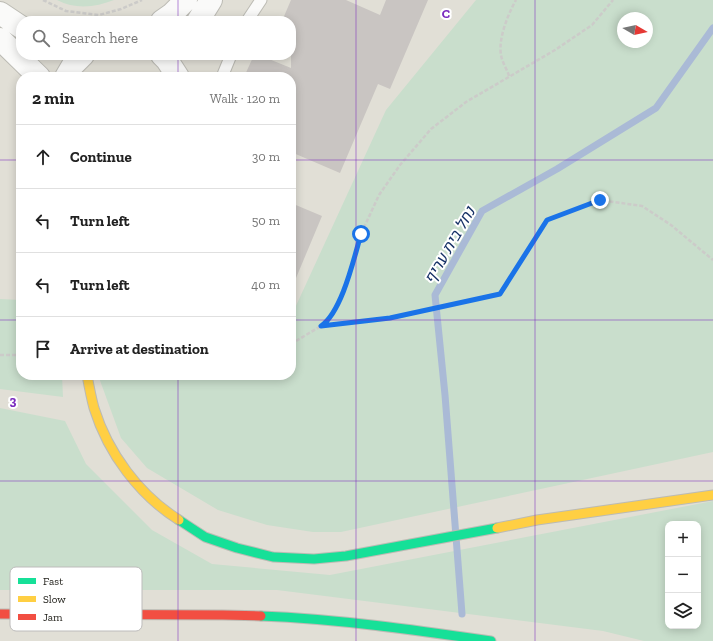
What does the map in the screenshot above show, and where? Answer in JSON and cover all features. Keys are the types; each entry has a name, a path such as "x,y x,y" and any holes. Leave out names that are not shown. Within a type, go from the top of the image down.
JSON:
{"street":[{"path":"169,16 186,0"},
{"path":"201,16 211,0"},
{"path":"0,13 16,24"},
{"path":"0,39 16,53"},
{"path":"23,60 34,72"},
{"path":"69,72 78,60"},
{"path":"167,60 175,72"},
{"path":"180,72 182,60"},
{"path":"87,380 94,408 111,450 129,474 151,498 169,514 205,537 237,548 273,556 314,559 346,556 537,520 713,495"},
{"path":"0,614 10,614"},
{"path":"142,615 223,615 303,618 399,628 491,641"}],"lane":[{"path":"250,16 261,0"},
{"path":"224,72 228,60"}],"path":[{"path":"43,0 66,11 98,15 121,9 142,0"},
{"path":"509,76 501,54 502,34 508,13 516,0"},
{"path":"296,341 326,323 342,297 361,234 379,195 400,165 431,129 466,102 556,50 592,25 613,0"},
{"path":"321,326 390,318 500,294 547,220 600,200 642,206 671,225 713,260"},
{"path":"0,355 16,355"}],"green space":[{"path":"57,0 114,0 93,6 79,6"},
{"path":"476,0 713,0 713,452 341,532 313,532 267,525 218,510 147,468 121,438 100,380 296,380 296,306 386,110"},
{"path":"0,299 16,300 16,380 62,380 63,397 0,389"},
{"path":"0,408 65,421 86,464 152,530 212,564 330,575 713,501 713,641 644,641 603,631 277,590 142,590 142,567 10,567 10,590 0,590"}],"building":[{"path":"291,0 346,0 380,15 386,0 428,0 390,89 378,84 340,173 296,154 296,72 246,72 252,60 271,60 291,68 291,60 296,60 296,16 284,16"},
{"path":"296,205 322,216 296,278"}],"waterway":[{"name":"נחל בית עריף","path":"462,614 445,395 435,295 482,211 557,169 656,108 713,28"}],"traffic: fast":[{"path":"179,520 205,537 237,548 273,557 314,559 346,556 497,528"},
{"path":"261,616 348,622 491,641"}],"traffic: slow":[{"path":"88,380 94,408 100,425 116,457 138,485 164,510 179,520"},
{"path":"497,528 537,520 713,495"}],"traffic: jam":[{"path":"0,614 10,614"},
{"path":"142,615 261,616"}],"route":[{"path":"361,234 342,297 326,323 321,326 390,318 500,294 547,220 600,200"}]}
